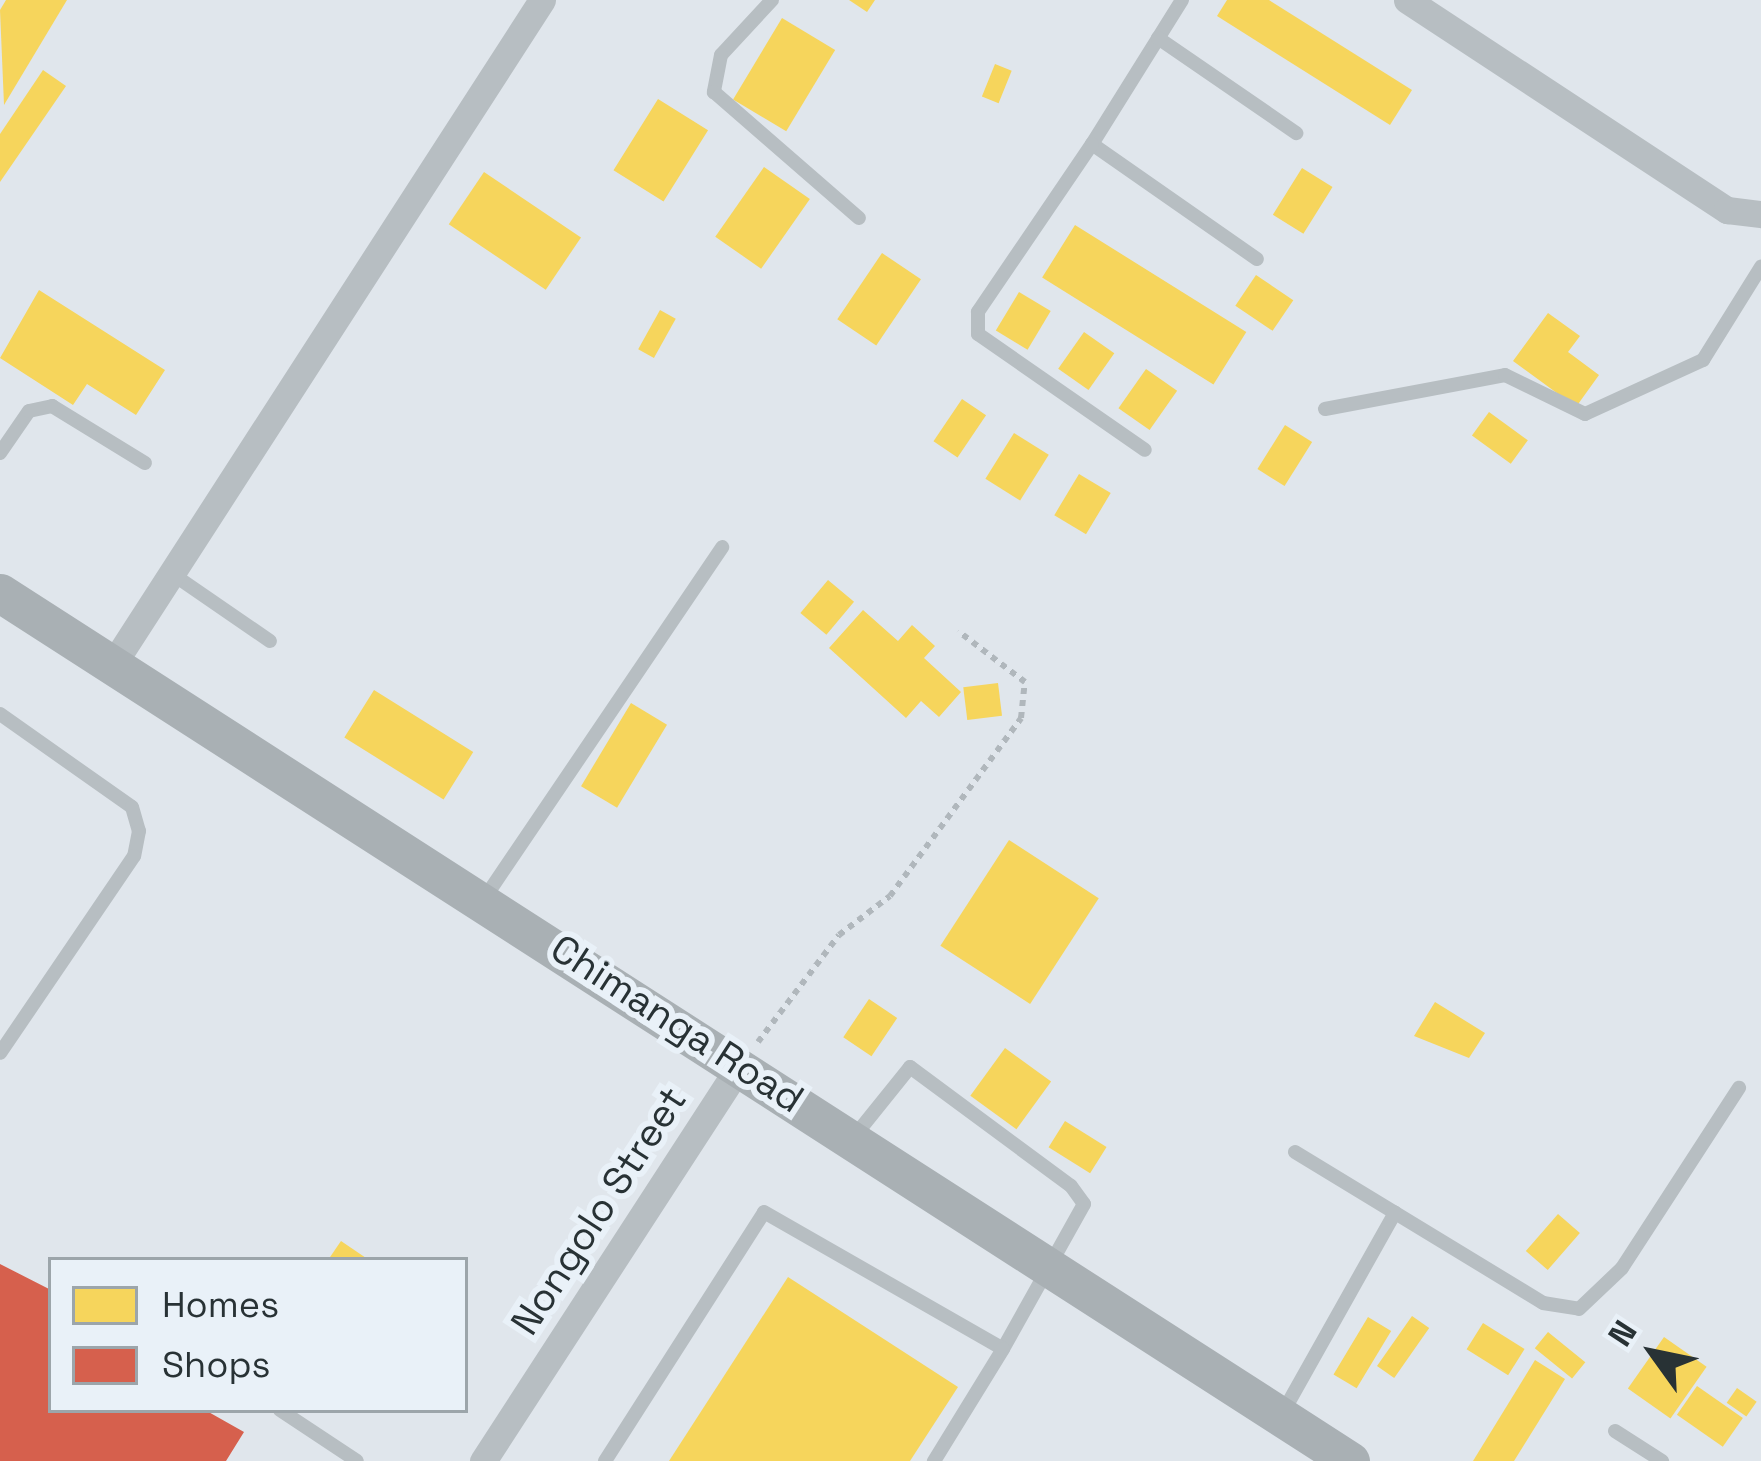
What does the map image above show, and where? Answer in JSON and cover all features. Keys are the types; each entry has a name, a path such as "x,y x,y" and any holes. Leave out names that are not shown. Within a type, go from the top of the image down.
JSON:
{"street":[{"path":"115,661 542,0"},
{"path":"1407,0 1727,210 1761,214"},
{"name":"Chimanga Road","path":"0,592 742,1064 1051,1273 1350,1461"},
{"name":"Nongolo Street","path":"482,1461 742,1064"}],"lane":[{"path":"772,0 722,55 713,92 859,218"},
{"path":"1145,450 977,334 978,312 1182,0"},
{"path":"1158,38 1296,133"},
{"path":"1092,144 1257,259"},
{"path":"1325,410 1505,375 1585,414 1703,360 1761,267"},
{"path":"0,453 28,411 52,406 145,463"},
{"path":"484,899 722,547"},
{"path":"171,573 270,641"},
{"path":"0,714 132,807 139,831 134,856 0,1053"},
{"path":"853,1139 910,1067 1072,1186 1084,1204 1051,1273 934,1461"},
{"path":"1295,1152 1543,1303 1579,1309 1622,1268 1739,1088"},
{"path":"605,1461 764,1212 1003,1349"},
{"path":"1280,1419 1394,1213"},
{"path":"285,1413 357,1461"},
{"path":"1615,1431 1662,1461"}],"path":[{"path":"742,1064 838,935 890,896 1021,718 1025,682 958,631"}],"building: Homes":[{"path":"6,0 67,0 4,105 0,10"},
{"path":"849,0 875,0 867,12"},
{"path":"1227,0 1269,0 1412,90 1390,125 1217,16"},
{"path":"782,18 835,50 786,131 733,99"},
{"path":"995,64 1012,71 999,103 982,96"},
{"path":"43,70 66,86 0,182 0,134"},
{"path":"658,99 708,130 664,202 613,170"},
{"path":"764,167 810,199 761,269 715,237"},
{"path":"1302,168 1333,187 1303,234 1273,215"},
{"path":"484,172 581,237 546,290 449,224"},
{"path":"1075,225 1246,332 1213,385 1042,278"},
{"path":"882,253 921,279 876,346 837,319"},
{"path":"1256,275 1293,300 1273,331 1235,306"},
{"path":"39,290 165,370 136,415 87,384 73,405 0,358"},
{"path":"1019,292 1051,311 1028,350 996,331"},
{"path":"660,310 676,319 654,358 638,349"},
{"path":"1548,313 1580,336 1568,352 1599,375 1576,407 1513,361"},
{"path":"1084,332 1114,353 1088,390 1058,369"},
{"path":"1146,369 1177,391 1150,430 1118,408"},
{"path":"962,399 986,415 958,457 933,441"},
{"path":"1489,412 1528,440 1511,464 1472,435"},
{"path":"1285,425 1312,442 1285,486 1257,469"},
{"path":"1014,433 1049,455 1020,501 985,479"},
{"path":"1079,474 1111,493 1086,534 1054,515"},
{"path":"828,580 854,602 826,635 800,613"},
{"path":"863,610 898,641 912,625 935,646 924,658 961,692 939,717 921,701 906,718 829,648"},
{"path":"998,683 1002,716 967,720 963,687"},
{"path":"374,690 473,752 444,799 344,737"},
{"path":"631,703 667,725 617,808 581,786"},
{"path":"1009,840 1099,898 1030,1004 940,946"},
{"path":"869,999 897,1018 871,1056 843,1037"},
{"path":"1435,1002 1485,1033 1469,1058 1414,1036"},
{"path":"1005,1048 1051,1082 1016,1129 970,1096"},
{"path":"1065,1121 1107,1147 1090,1173 1049,1147"},
{"path":"1558,1214 1580,1233 1548,1270 1526,1251"},
{"path":"341,1241 365,1257 330,1257"},
{"path":"788,1277 958,1387 910,1461 669,1461"},
{"path":"1412,1316 1429,1328 1394,1378 1377,1366"},
{"path":"1368,1317 1391,1331 1357,1388 1333,1374"},
{"path":"1483,1323 1525,1349 1508,1375 1467,1349"},
{"path":"1548,1332 1585,1362 1572,1379 1535,1348"},
{"path":"1664,1337 1707,1367 1670,1418 1628,1389"},
{"path":"1535,1360 1565,1379 1514,1461 1473,1461"},
{"path":"1697,1386 1743,1418 1723,1447 1677,1415"},
{"path":"1737,1388 1757,1402 1746,1417 1727,1403"}],"building: Shops":[{"path":"0,1264 48,1288 48,1413 210,1413 244,1432 226,1461 0,1461"}]}
